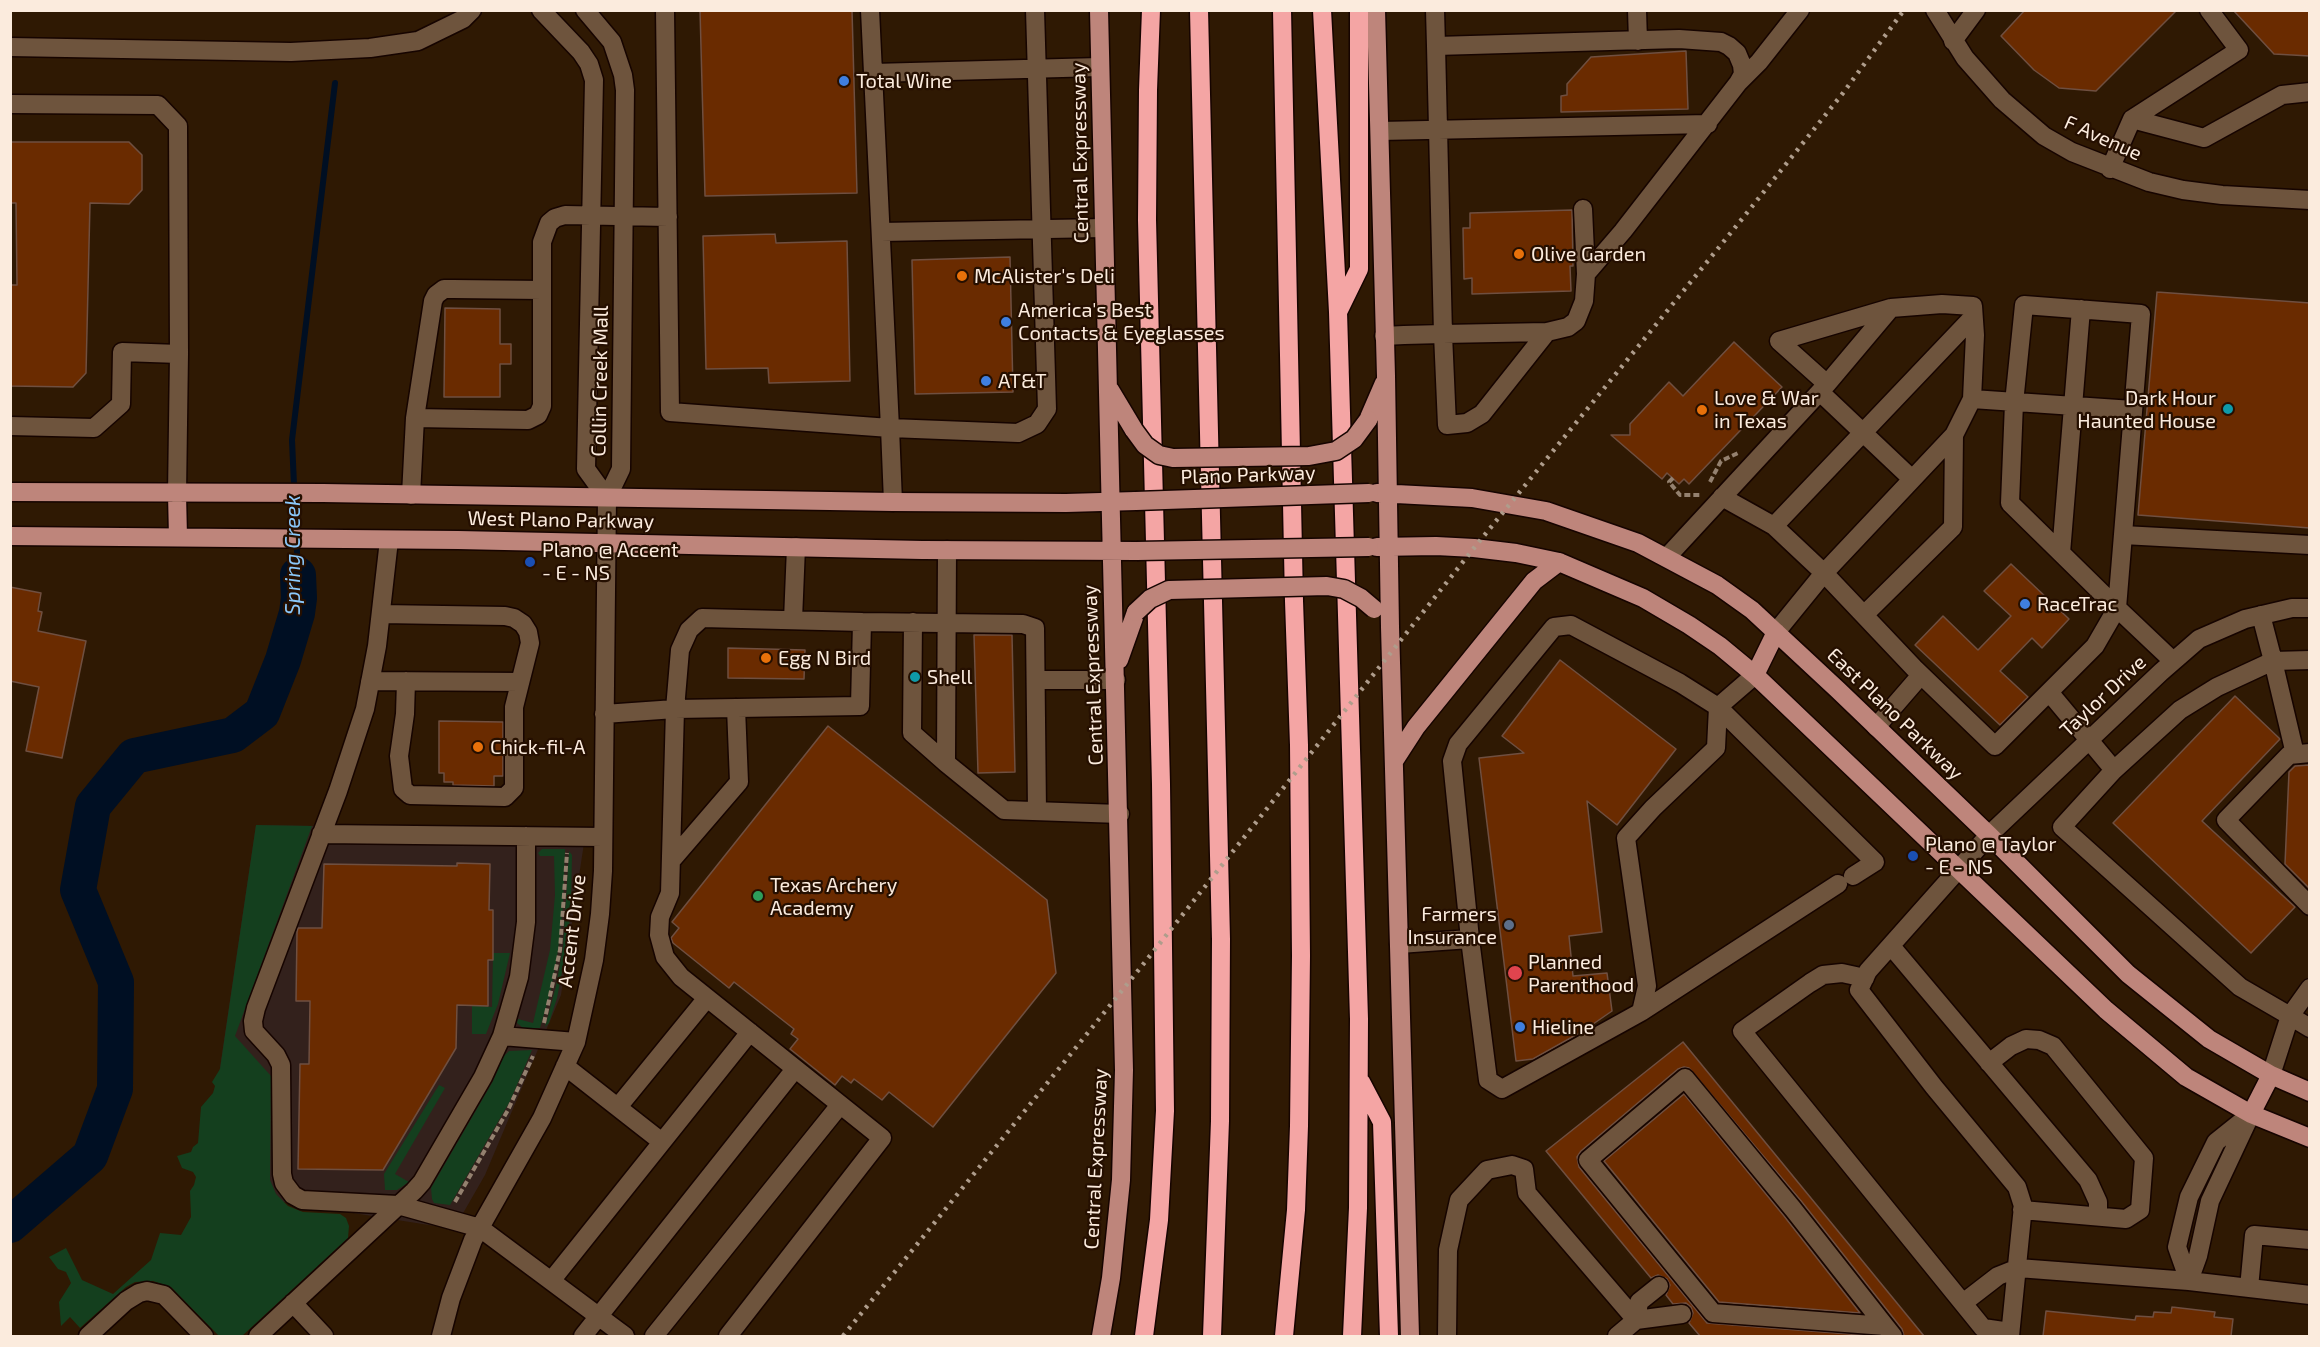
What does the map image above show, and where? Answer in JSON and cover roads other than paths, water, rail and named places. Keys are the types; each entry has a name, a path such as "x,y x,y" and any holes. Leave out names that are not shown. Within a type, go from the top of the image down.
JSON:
{"highway":[{"path":"1144,1336 1159,1220 1165,1111 1161,784 1147,209 1147,101 1151,10"},
{"path":"1199,10 1221,939 1220,1143 1212,1336"},
{"path":"1282,10 1299,745 1301,933 1299,1125 1294,1233 1284,1336"},
{"path":"1322,10 1338,312 1352,716 1360,1080 1358,1208 1352,1336"},
{"path":"1338,312 1359,269 1359,10"},
{"path":"1360,1080 1383,1122 1389,1336"}],"main road":[{"name":"Central Expressway","path":"1099,10 1110,502 1120,814 1124,1070 1121,1180 1111,1278 1101,1336"},
{"path":"1376,10 1390,627 1410,1336"},
{"path":"1109,389 1134,430 1159,455 1173,459 1309,456 1336,451 1354,440 1368,420 1386,376"},
{"name":"West Plano Parkway","path":"10,492 323,493 893,502 1110,502"},
{"name":"Plano Parkway","path":"1110,502 1388,493"},
{"name":"East Plano Parkway","path":"1388,493 1472,498 1546,511 1638,543 1717,585 1752,610 1776,632 1989,835 2128,974 2209,1039 2271,1076 2310,1092"},
{"path":"177,494 178,537"},
{"name":"West Plano Parkway","path":"10,536 606,542 796,548 1112,551"},
{"path":"1112,551 1436,546 1474,548 1516,553 1559,562 1643,598 1720,646 1755,675 2106,1010 2186,1077 2251,1114 2310,1138"},
{"path":"1394,761 1416,727 1534,581 1559,562"},
{"path":"1116,675 1136,612 1150,599 1169,590 1327,586 1344,589 1361,598 1390,627"},
{"path":"1755,675 1776,632"},
{"path":"2251,1114 2271,1076"}],"street":[{"path":"10,48 291,52 370,48 418,41 463,18 472,10"},
{"name":"Collin Creek Mall","path":"541,10 581,52 589,64 594,80 586,469 607,498 621,469 625,90 623,75 612,42 585,10"},
{"path":"665,10 670,412 890,428 1018,433 1037,424 1047,409 1035,10"},
{"path":"870,10 893,502"},
{"path":"1435,10 1447,425 1467,423 1482,414 1547,332"},
{"path":"1637,10 1638,41"},
{"path":"1738,83 1759,62 1800,10"},
{"name":"F Avenue","path":"1935,10 1981,79 2020,118 2044,136 2072,152 2148,183 2183,190 2252,198 2310,200"},
{"path":"1953,40 1976,10"},
{"path":"2110,169 2132,119 2240,50 2209,10"},
{"path":"1436,46 1679,39 1721,42 1737,53 1743,74 1738,83 1623,231 1586,274"},
{"path":"873,73 1100,68"},
{"path":"2132,119 2204,138 2282,94 2310,92"},
{"path":"10,104 158,105 178,126 177,494"},
{"path":"1380,131 1708,124"},
{"path":"1384,336 1547,332 1568,327 1576,321 1584,301 1586,274 1583,209"},
{"path":"415,418 528,420 538,415 542,406 542,242 549,222 565,216 592,215 668,218"},
{"path":"880,232 1104,228"},
{"path":"411,495 415,418 433,300 436,295 444,289 542,290"},
{"path":"1776,632 1824,573 1954,435 1972,399 1973,306 1942,304 1891,308 1779,341 1863,432 1912,479"},
{"path":"1722,497 1774,526 1824,573 1921,675 1995,746 2095,646 2117,608 2141,314 2024,305 2014,402 2010,502 2117,608 2173,662"},
{"path":"1667,557 1823,388 1891,308"},
{"path":"2061,553 2080,309"},
{"path":"1774,526 1973,317"},
{"path":"10,426 94,428 121,404 122,352 179,354"},
{"path":"1972,399 2133,410"},
{"path":"1865,614 1953,527 1954,435"},
{"name":"Accent Drive","path":"441,1336 461,1269 480,1228 542,1118 566,1066 576,1042 587,995 597,937 602,881 607,498"},
{"path":"2123,536 2310,545"},
{"path":"389,540 381,614 365,709 253,1021 254,1031 281,1065 282,1174 292,1196 302,1200 398,1205 480,1228 625,1336"},
{"path":"794,620 796,548"},
{"path":"946,763 947,550"},
{"name":"Taylor Drive","path":"1865,978 1989,835 2199,639 2260,615 2292,608 2310,608"},
{"path":"381,614 514,618 523,624 528,632 530,643 514,707 514,788 506,797 410,795 403,789 399,756 405,714 406,681"},
{"path":"2260,615 2272,661 2302,753 2289,755 2226,820 2310,906"},
{"path":"728,1336 882,1138 681,977 664,957 659,935 660,917 670,893 675,709 680,650 689,630 702,618 1023,624 1035,628 1037,811"},
{"path":"604,714 675,709 860,706 862,622"},
{"path":"913,622 912,733 1004,810 1120,814"},
{"path":"1571,625 1680,683 1718,706 1875,862 1641,1012 1502,1089 1488,1080 1470,939 1452,761 1458,744 1554,627 1571,625"},
{"path":"2310,660 2272,661 2217,687 2180,710 2114,770 2062,827 2240,987 2310,1028"},
{"path":"1036,680 1116,675"},
{"path":"1641,1012 1647,986 1626,838 1653,808 1716,748 1718,706 1755,675"},
{"path":"1876,727 1921,675"},
{"path":"370,681 520,682"},
{"path":"2049,692 2114,770"},
{"path":"671,861 739,782 736,708"},
{"path":"321,834 603,837"},
{"path":"258,1336 422,1182 483,1077 502,1036 519,977 527,895 526,836"},
{"path":"1399,944 1470,939"},
{"path":"1891,946 2088,1180 2098,1202 2098,1216"},
{"path":"1842,974 1865,978 1859,990 1934,1087 2017,1187 2022,1210 2010,1334 1983,1328 1742,1031 1823,975 1842,974"},
{"path":"2271,1076 2290,1016 2310,988"},
{"path":"618,1107 707,998"},
{"path":"551,1281 750,1032"},
{"path":"502,1036 576,1042"},
{"path":"1989,1063 2011,1046 2026,1039 2039,1040 2053,1046 2144,1158 2140,1210 2126,1219 2022,1210"},
{"path":"566,1066 662,1142"},
{"path":"583,1336 795,1069"},
{"path":"1685,1078 1793,1209 1889,1331 1713,1313 1588,1160 1685,1078"},
{"path":"654,1336 840,1105"},
{"path":"2189,1281 2177,1247 2189,1197 2216,1142 2251,1114"},
{"path":"1446,1336 1448,1250 1459,1200 1487,1170 1512,1165 1524,1169 1527,1193 1636,1320"},
{"path":"2249,1288 2254,1235 2310,1240"},
{"path":"1963,1303 1998,1276 2018,1268 2189,1281 2310,1295"},
{"path":"1636,1320 1639,1302 1659,1286"},
{"path":"88,1336 126,1301 147,1291 164,1295 204,1336"},
{"path":"293,1303 324,1336"},
{"path":"1617,1336 1636,1320 1682,1314"}],"waterway":[{"name":"Spring Creek","path":"298,575 292,440 335,83"},
{"name":"Spring Creek","path":"10,1225 90,1156 115,1089 116,982 78,890 93,806 134,756 233,735 262,713 283,660 297,613 298,575"}],"railway":[{"path":"843,1336 1145,962 1474,548 1843,93 1904,10"}],"place":[{"name":"Total Wine","path":"844,81"},
{"name":"Olive Garden","path":"1519,254"},
{"name":"McAlister's Deli","path":"962,276"},
{"name":"America's Best Contacts & Eyeglasses","path":"1006,322"},
{"name":"AT&T","path":"986,381"},
{"name":"Dark Hour Haunted House","path":"2228,409"},
{"name":"Love & War in Texas","path":"1702,410"},
{"name":"Plano @ Accent - E - NS","path":"530,562"},
{"name":"RaceTrac","path":"2025,604"},
{"name":"Egg N Bird","path":"766,658"},
{"name":"Shell","path":"915,677"},
{"name":"Chick-fil-A","path":"478,747"},
{"name":"Plano @ Taylor - E - NS","path":"1913,856"},
{"name":"Texas Archery Academy","path":"758,896"},
{"name":"Farmers Insurance","path":"1509,925"},
{"name":"Planned Parenthood","path":"1515,973"},
{"name":"Hieline","path":"1520,1027"}]}
